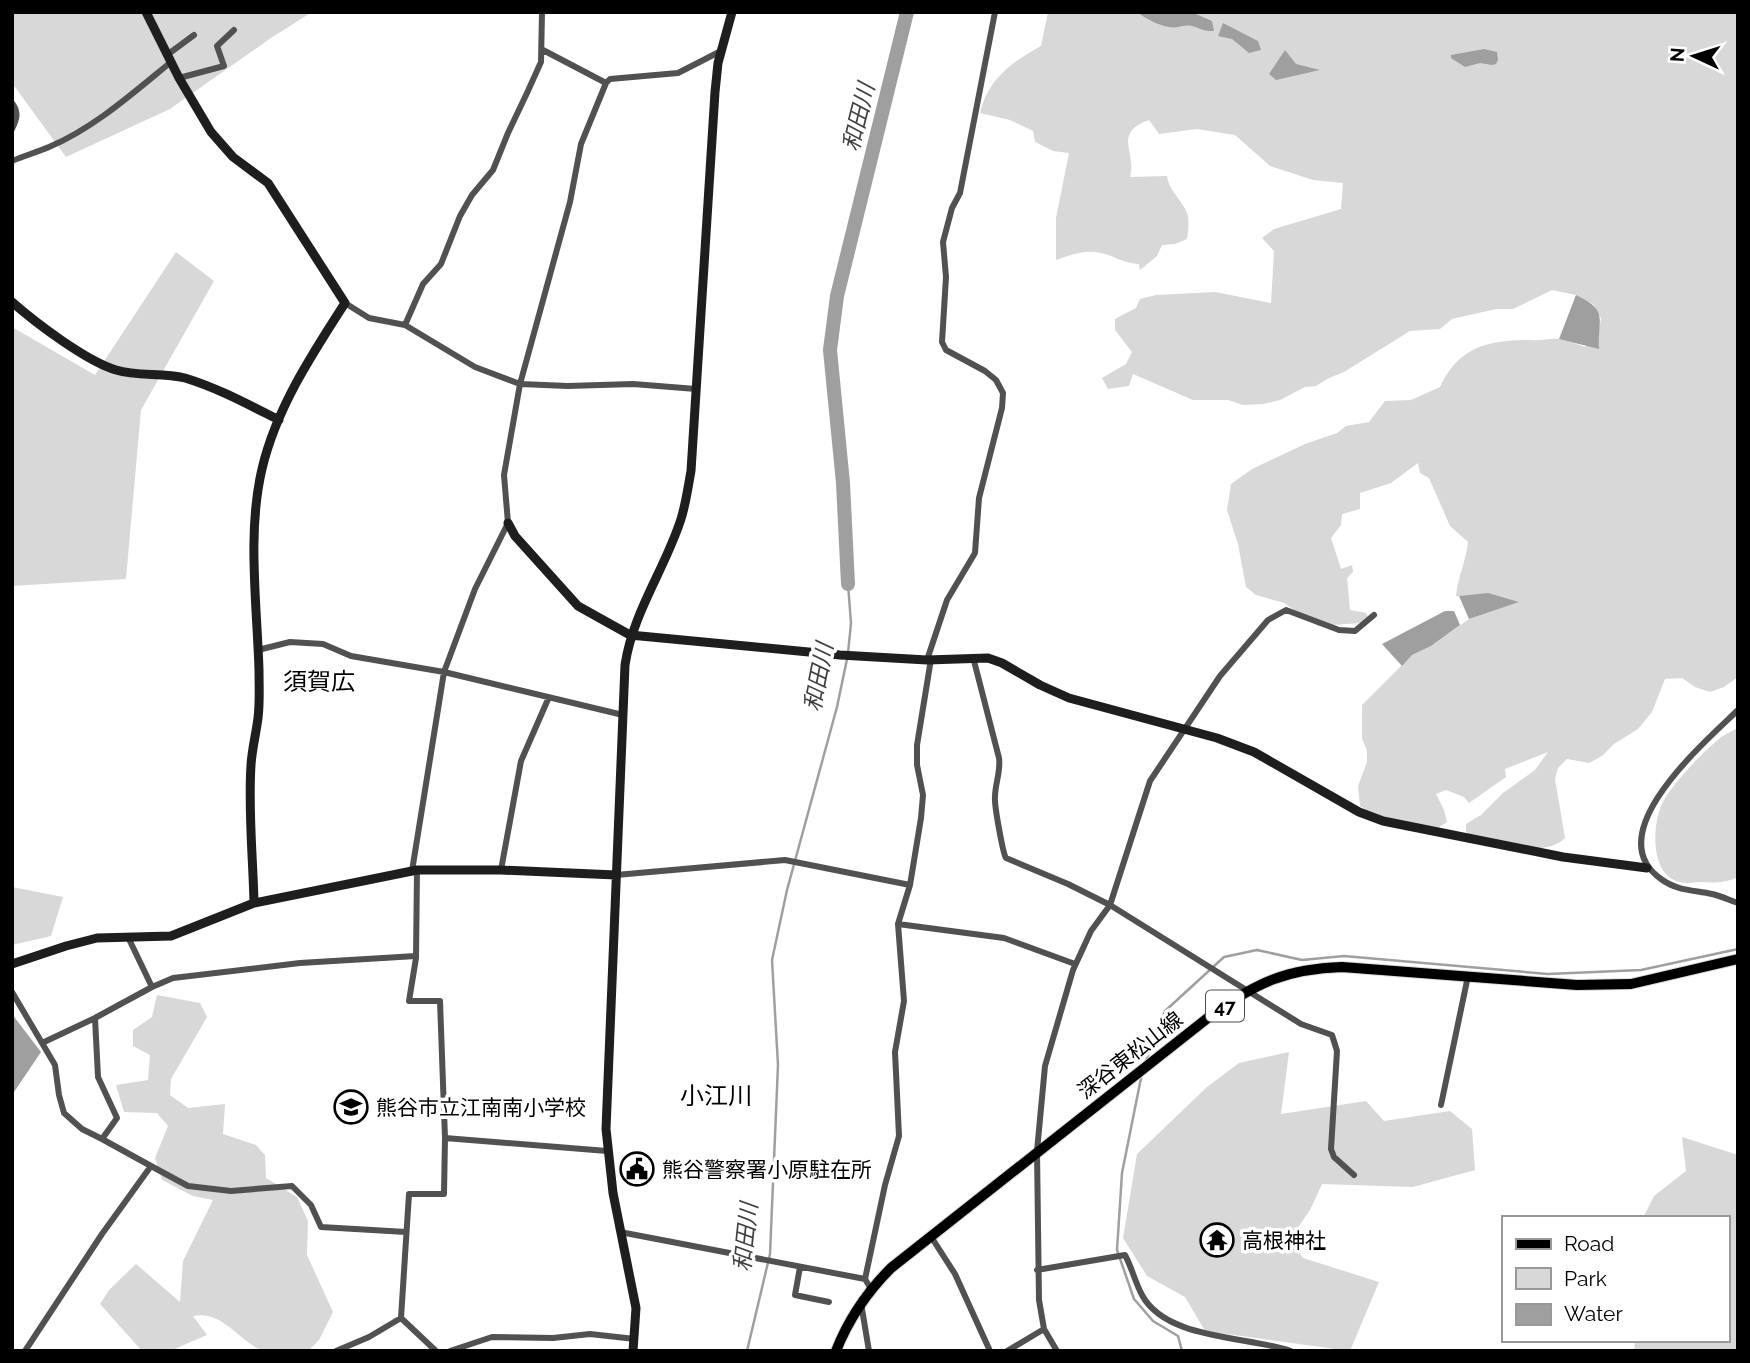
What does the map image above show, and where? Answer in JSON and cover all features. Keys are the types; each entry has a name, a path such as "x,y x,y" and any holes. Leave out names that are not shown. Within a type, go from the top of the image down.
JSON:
{"main road":[{"name":"深谷東松山線","path":"836,1351 843,1332 861,1301 891,1268 1246,990 1286,974 1314,968 1342,967 1577,985 1631,984 1738,959"}],"street":[{"path":"146,12 179,78 211,132 233,157 268,183 345,303 369,318 405,325 475,367 520,384 633,384 696,389"},
{"path":"405,325 423,284 441,264 460,216 472,195 493,170 541,62 542,12"},
{"path":"633,1351 636,1308 607,1151 607,1084 625,665 630,635 681,520 691,471 715,92 721,50 732,12"},
{"path":"870,1289 864,1279 899,1136 895,1052 904,1001 898,924 910,886 923,795 917,765 917,745 929,659 947,600 975,553 979,498 1002,408 1003,393 996,380 946,350 942,342 945,232 951,208 960,192 995,12"},
{"path":"179,78 224,66 217,46 234,30"},
{"path":"12,161 51,147 109,111 194,35"},
{"path":"542,50 606,83"},
{"path":"721,50 678,74 610,79 581,144 570,202 520,384 504,475 508,523 515,536 578,606 630,635 853,656 929,659 973,657 1002,663 1069,698 1217,738 1254,752 1325,794 1383,821 1563,857 1647,868"},
{"path":"12,103 17,110 17,120 12,129"},
{"path":"12,302 63,340 113,370 128,374 162,373 186,379 228,395 279,420"},
{"path":"254,903 251,776 258,718 255,513 262,467 279,420 311,355 345,303"},
{"path":"401,1318 409,1194 444,1194 445,1138 440,1001 409,1001 416,956 415,871 444,672 475,589 508,523"},
{"path":"1057,1351 1044,1329 1037,1270 1037,1152 1045,1066 1075,964 1091,931 1110,905 1147,785 1220,676 1268,620 1286,610 1339,630 1355,631 1374,615"},
{"path":"258,650 290,642 323,644 351,656 444,672 623,715"},
{"path":"973,657 999,758 994,800 1002,833 1003,854 1006,858 1110,905 1301,1024 1332,1035 1337,1051 1331,1149 1334,1157 1354,1175"},
{"path":"501,870 521,761 549,697"},
{"path":"1738,709 1672,776 1653,805 1642,841 1643,860 1647,868 1662,880 1679,889 1714,894 1738,903"},
{"path":"12,964 86,941 171,936 254,903 415,871 501,870 616,875 794,862 910,886"},
{"path":"898,924 1004,938 1075,964"},
{"path":"128,937 152,987"},
{"path":"42,1043 173,978 260,968 416,956"},
{"path":"1441,1105 1468,976"},
{"path":"12,992 55,1065 64,1113 82,1129 188,1186 231,1191 292,1186 311,1205 321,1227 406,1232"},
{"path":"95,1018 98,1077 117,1118 103,1139"},
{"path":"445,1138 607,1151"},
{"path":"25,1351 151,1166"},
{"path":"620,1232 864,1279"},
{"path":"930,1235 954,1274 990,1351"},
{"path":"1037,1270 1125,1255 1142,1296 1153,1309 1175,1323 1200,1333 1272,1344 1291,1351"},
{"path":"800,1267 795,1295 829,1302"},
{"path":"861,1301 869,1351"},
{"path":"336,1351 369,1337 401,1318"},
{"path":"401,1318 436,1351"},
{"path":"1007,1351 1044,1329"},
{"path":"450,1351 492,1337 553,1338 590,1334 635,1339"}],"green space":[{"path":"12,12 312,12 170,109 66,157 12,83"},
{"path":"1048,12 1738,12 1738,677 1724,687 1710,692 1695,687 1682,678 1665,679 1652,712 1638,729 1589,763 1567,759 1558,768 1555,779 1565,838 1556,844 1532,848 1505,845 1470,837 1466,831 1466,824 1481,815 1503,793 1535,770 1548,752 1505,769 1506,777 1469,803 1464,797 1446,790 1436,794 1447,822 1438,828 1378,818 1360,806 1358,786 1367,762 1367,751 1362,738 1362,705 1412,655 1431,646 1469,619 1518,602 1456,596 1468,542 1450,526 1429,478 1420,473 1418,463 1391,483 1360,493 1360,509 1342,514 1341,525 1331,538 1341,569 1352,565 1353,572 1347,578 1350,610 1366,613 1368,617 1362,623 1318,626 1284,603 1256,595 1246,587 1238,544 1227,510 1231,484 1252,469 1305,444 1337,433 1346,426 1369,422 1385,401 1411,400 1440,387 1456,362 1477,348 1502,342 1555,339 1585,347 1598,337 1601,318 1593,304 1576,295 1552,290 1513,309 1496,309 1452,319 1440,329 1410,331 1316,386 1305,387 1280,400 1263,404 1243,405 1228,400 1193,400 1133,374 1129,386 1108,389 1102,378 1126,364 1132,352 1115,330 1115,319 1136,308 1140,299 1156,295 1215,292 1271,303 1274,251 1262,238 1274,229 1341,209 1343,183 1313,180 1270,166 1235,135 1197,129 1159,134 1149,120 1138,125 1129,137 1130,177 1167,176 1188,216 1187,239 1162,245 1157,256 1140,270 1139,264 1095,252 1078,253 1056,260 1056,218 1069,153 1053,151 1035,142 1033,131 1010,120 980,113 995,81 1020,58 1041,46"},
{"path":"176,252 214,281 141,410 126,579 12,586 12,327 95,375"},
{"path":"1738,727 1738,877 1720,882 1680,882 1663,870 1658,859 1655,835 1659,811 1673,786 1688,768 1720,738"},
{"path":"12,887 63,897 51,936 12,945"},
{"path":"157,995 200,1003 207,1017 171,1079 170,1095 188,1108 225,1104 223,1134 256,1145 265,1155 266,1178 297,1197 308,1221 307,1255 333,1312 319,1340 308,1351 263,1351 220,1321 203,1315 193,1316 207,1335 170,1351 142,1351 100,1304 109,1290 136,1264 180,1302 183,1261 213,1200 193,1196 162,1180 155,1158 168,1126 157,1113 124,1112 116,1085 148,1080 150,1055 133,1046 133,1030 152,1017"},
{"path":"1289,1052 1281,1114 1366,1101 1384,1121 1450,1111 1472,1129 1475,1170 1413,1187 1322,1184 1310,1210 1290,1239 1303,1258 1379,1282 1350,1351 1205,1331 1185,1297 1147,1276 1123,1238 1137,1154 1207,1087 1239,1063"},
{"path":"1682,1137 1738,1155 1738,1351 1634,1351 1635,1342 1729,1342 1729,1216 1644,1216 1654,1196 1686,1171"}],"water":[{"path":"1138,12 1191,12 1212,21 1214,31 1189,26 1166,26"},
{"path":"1223,23 1258,41 1261,50 1249,53 1232,39 1218,36"},
{"path":"1484,49 1497,52 1496,64 1480,63 1465,67 1451,58 1451,55"},
{"path":"1285,50 1296,64 1320,70 1276,80 1269,74"},
{"path":"1576,295 1598,311 1599,349 1559,339"},
{"path":"1488,593 1519,602 1469,619 1459,596"},
{"path":"1445,611 1454,611 1460,625 1431,646 1412,655 1402,666 1382,644"},
{"path":"12,1014 41,1052 12,1095"}],"waterway":[{"name":"和田川","path":"848,584 843,483 830,350 837,296 907,12"},
{"name":"和田川","path":"848,584 851,623 848,653"},
{"name":"和田川","path":"747,1351 770,1254 778,1065 772,960 787,890 837,707 847,659"},
{"path":"1145,1063 1165,1011 1224,957 1257,950 1302,960 1344,956 1548,974 1641,970 1738,949"},
{"path":"1142,1073 1122,1173 1117,1250 1134,1299 1153,1321 1178,1336 1182,1351"}],"place":[{"name":"熊谷市立江南南小学校","path":"351,1107"},
{"name":"熊谷警察署小原駐在所","path":"637,1169"},
{"name":"高根神社","path":"1217,1240"}],"district":[{"name":"須賀広","path":"319,681"},
{"name":"小江川","path":"716,1095"}]}
